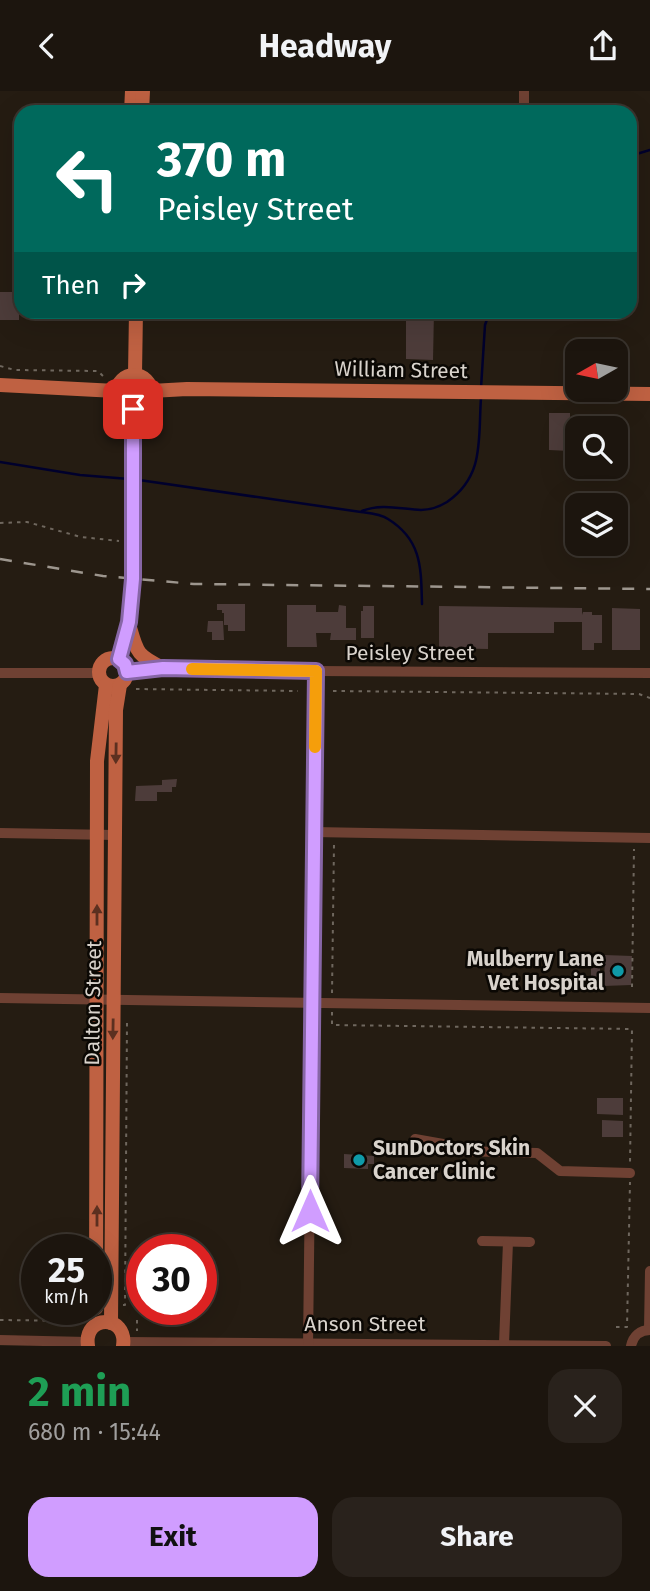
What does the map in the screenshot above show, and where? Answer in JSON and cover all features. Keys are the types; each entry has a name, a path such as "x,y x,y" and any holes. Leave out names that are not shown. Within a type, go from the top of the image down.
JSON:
{"main road":[{"path":"135,374 136,319"},
{"path":"135,374 144,378 151,391 148,402 139,409 123,406 116,391 124,377 135,374"},
{"path":"0,385 116,391"},
{"name":"William Street","path":"151,391 187,389 650,394"},
{"name":"Dalton Street","path":"96,1234 97,761 114,675 129,622 133,579 133,409"},
{"path":"129,622 136,649 143,658 163,668"},
{"name":"Dalton Street","path":"112,1234 116,710 114,675"},
{"path":"112,1323 123,1334 123,1344"},
{"path":"87,1344 90,1325"}],"street":[{"name":"Peisley Street","path":"0,673 114,675 163,668 650,673"},
{"path":"308,1345 316,671"},
{"path":"313,832 650,838"},
{"path":"0,833 115,835"},
{"path":"0,998 650,1008"},
{"path":"415,1139 443,1144 457,1151 537,1153 560,1171 630,1173"},
{"path":"482,1241 530,1242"},
{"path":"504,1344 508,1242"},
{"path":"631,1346 635,1336 644,1330 650,1330 650,1271"},
{"path":"0,1340 87,1344"},
{"name":"Anson Street","path":"123,1344 606,1346"}],"path":[{"path":"0,366 15,370 98,371 103,376"},
{"path":"0,523 27,522 80,537 120,541"},
{"path":"136,689 298,691"},
{"path":"333,691 639,694 650,698"},
{"path":"334,833 332,1025 632,1029"},
{"path":"632,986 635,838"},
{"path":"125,1305 127,1021"},
{"path":"0,1319 21,1320"}],"building":[{"path":"0,292 14,292 14,319 19,320 0,320"},
{"path":"406,319 434,319 433,360 406,359"},
{"path":"549,413 570,413 570,416 565,416 565,451 549,450"},
{"path":"217,604 245,604 245,631 228,631 228,625 224,625 224,613 217,610"},
{"path":"287,605 316,605 316,612 338,612 339,605 346,606 346,628 356,628 356,640 330,640 331,633 316,633 317,647 287,647"},
{"path":"363,606 374,606 374,638 361,638"},
{"path":"439,606 582,608 582,615 583,612 592,612 592,615 602,615 602,643 594,643 594,650 582,650 582,622 554,622 554,633 488,633 488,649 439,648"},
{"path":"612,608 640,609 640,650 612,650"},
{"path":"208,621 223,621 224,640 212,640 212,632 207,632"},
{"path":"177,779 172,792 157,792 157,801 135,801 136,786 162,785 162,780"},
{"name":"Mulberry Lane Vet Hospital","path":"605,955 632,956 631,985 604,986"},
{"path":"591,968 600,968 600,991 591,991"},
{"path":"597,1098 623,1098 623,1115 597,1114"},
{"path":"602,1120 623,1121 623,1137 602,1137"},
{"name":"SunDoctors Skin Cancer Clinic","path":"344,1154 374,1156 374,1164 368,1164 368,1169 344,1168"}],"waterway":[{"path":"637,154 650,150"},
{"path":"481,388 487,319"},
{"path":"362,511 384,507 421,510 435,508 459,492 468,481 477,456 481,398"},
{"path":"0,462 80,475 129,479"},
{"path":"139,480 385,517 408,536 413,546 420,567 422,604"}],"railway":[{"path":"0,559 103,576 194,584 650,589"}],"slow traffic":[{"path":"192,669 316,671 315,747"}],"place":[{"name":"Mulberry Lane Vet Hospital","path":"618,971"},
{"name":"SunDoctors Skin Cancer Clinic","path":"359,1160"}],"route":[{"path":"133,409 133,579 129,622 119,659 125,664 127,672 163,668 316,671 310,1211"}]}
